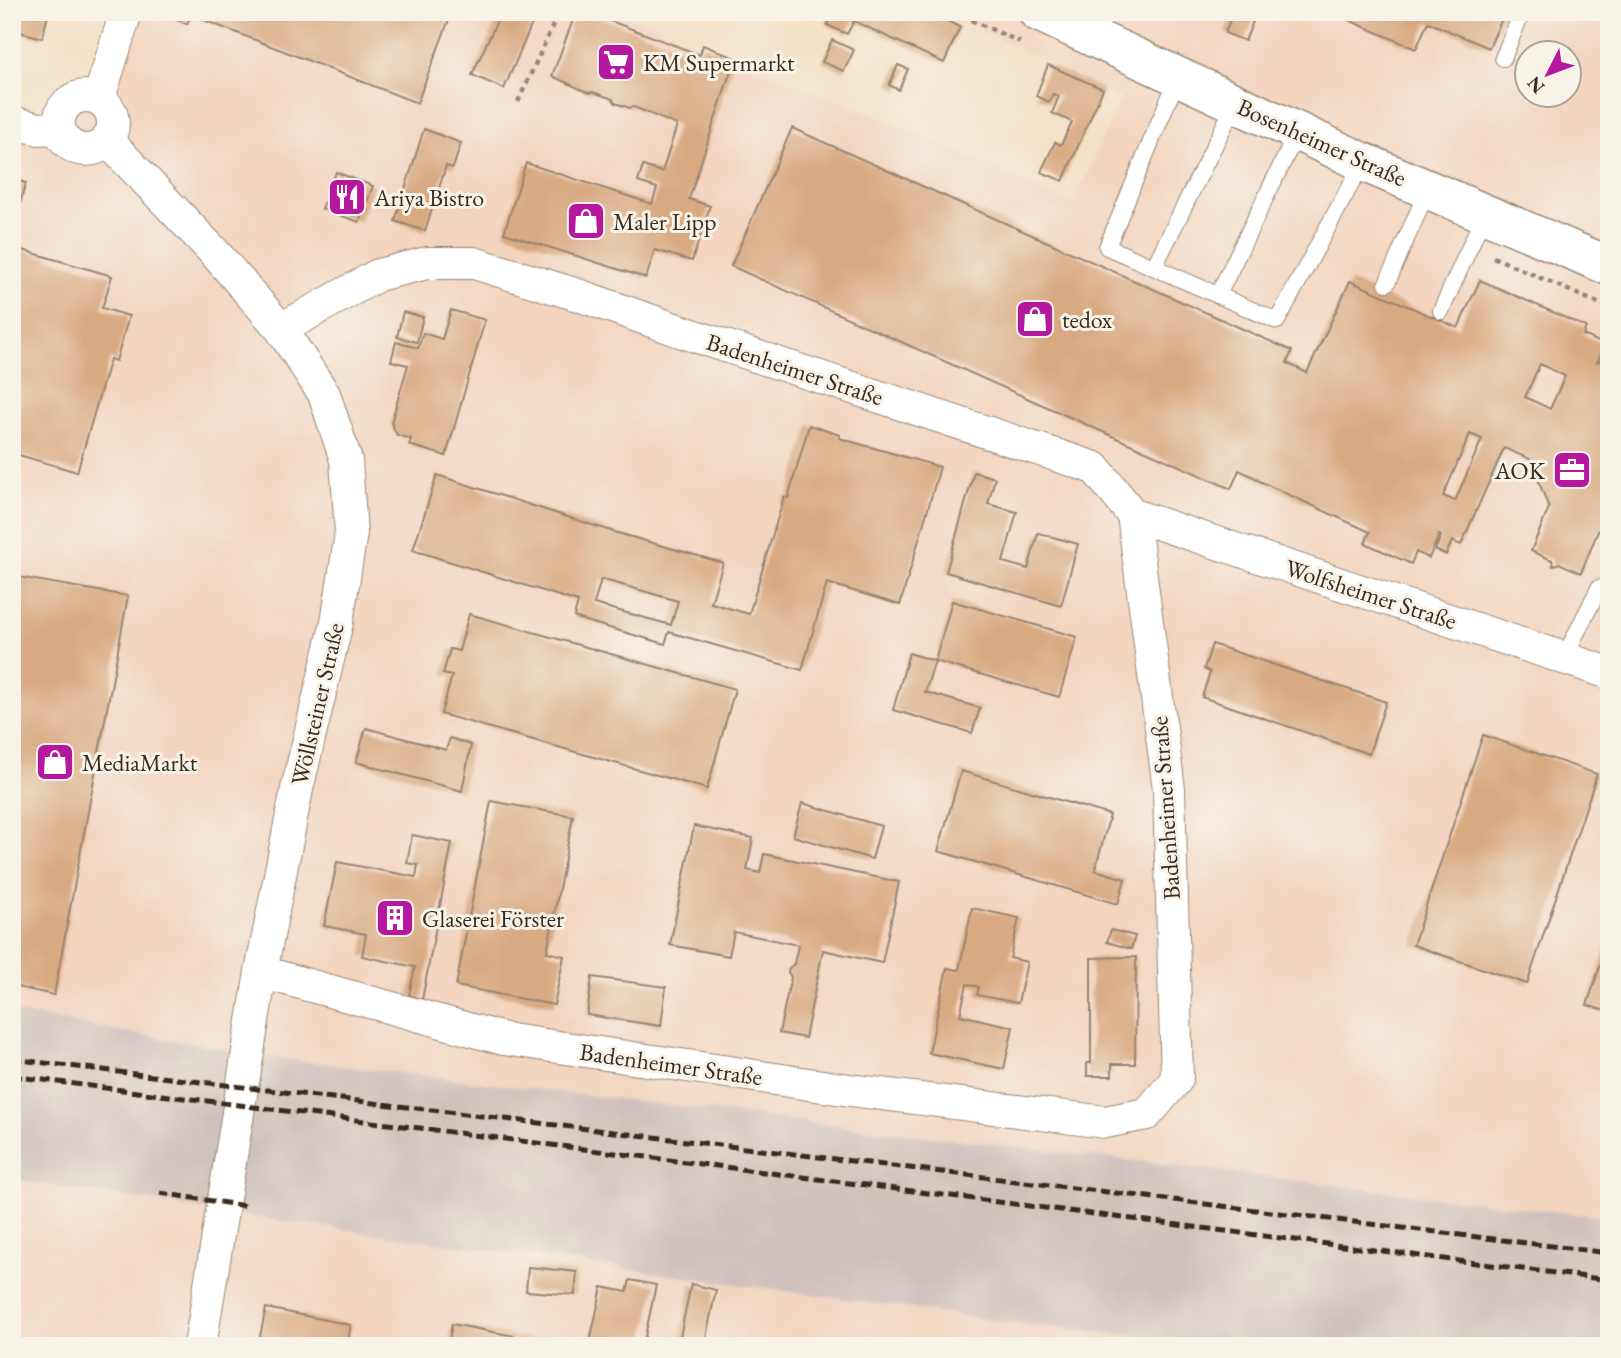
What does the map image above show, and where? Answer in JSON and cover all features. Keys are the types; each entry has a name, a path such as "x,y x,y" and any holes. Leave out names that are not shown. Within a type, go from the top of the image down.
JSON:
{"street":[{"path":"99,98 127,12"},
{"name":"Bosenheimer Straße","path":"1038,12 1363,162 1609,267"},
{"path":"80,96 99,98 110,109 113,117 107,140 93,150 83,150 67,143 59,128 60,113 68,102 80,96"},
{"path":"12,122 39,129 59,128"},
{"name":"Wöllsteiner Straße","path":"107,140 214,252 281,329 324,394 346,460 351,533 337,622 297,789 261,972 200,1346"},
{"name":"Badenheimer Straße","path":"261,972 504,1039 850,1090 1105,1122 1147,1114 1177,1079 1169,789 1133,515 1096,468 581,296 474,263 427,263 378,275 281,329"},
{"name":"Wolfsheimer Straße","path":"1133,515 1609,673"}],"lane":[{"path":"1503,58 1522,12"},
{"path":"1178,77 1107,247 1277,321 1363,162"},
{"path":"1154,267 1236,103"},
{"path":"1218,295 1298,131"},
{"path":"1387,283 1428,189"},
{"path":"1441,311 1485,213"},
{"path":"1564,658 1599,588 1609,586"}],"path":[{"path":"518,102 559,12"}],"shaded area":[{"path":"126,12 618,12 913,131 1073,205 1121,98 944,12 1609,12 1609,1218 269,1057 12,1012 12,122 60,113 74,98 89,96"},
{"path":"12,1012 269,1057 1609,1218 1609,1346 1233,1346 1023,1324 254,1217 12,1180"},
{"path":"12,1182 1023,1324 1233,1346 12,1346"}],"building":[{"path":"12,12 49,12 42,38 12,30"},
{"path":"173,12 452,12 417,103 191,15 187,24 171,17"},
{"path":"501,12 537,12 504,89 472,75"},
{"path":"576,12 587,12 700,55 703,45 735,58 689,199 710,206 692,261 655,250 646,278 504,233 526,163 652,204 657,188 638,182 643,166 662,172 677,125 634,107 615,103 613,99 589,93 552,76"},
{"path":"833,12 927,12 960,27 944,63 854,21 847,34 827,25"},
{"path":"1233,12 1257,12 1245,41 1225,33"},
{"path":"1330,12 1505,12 1489,48 1428,22 1416,49"},
{"path":"832,40 854,50 844,71 822,62"},
{"path":"898,65 908,69 899,90 889,85"},
{"path":"1048,65 1103,89 1063,181 1041,172 1055,142 1061,145 1072,122 1052,113 1059,96 1053,94 1049,102 1036,96"},
{"path":"792,128 1292,351 1287,363 1307,373 1350,281 1458,328 1480,280 1586,327 1583,335 1606,345 1597,362 1609,358 1609,526 1598,531 1581,573 1559,563 1553,566 1552,560 1531,551 1549,508 1530,459 1504,448 1461,545 1452,541 1446,555 1435,550 1441,536 1439,535 1429,558 1416,552 1411,564 1365,543 1370,532 1239,470 1231,489 731,266","holes":["1540,364 1565,376 1550,409 1525,397","1470,434 1482,439 1455,501 1443,496"]},
{"path":"424,129 461,143 453,168 446,166 425,231 395,221"},
{"name":"Ariya Bistro","path":"336,172 373,186 359,222 322,209"},
{"path":"12,179 26,183 13,228 12,228"},
{"path":"12,247 112,276 102,308 129,316 116,361 110,359 77,472 12,453"},
{"path":"451,310 485,320 446,456 409,445 411,439 397,435 391,423 408,365 391,361 396,342 418,348 423,333 442,339"},
{"path":"403,312 423,317 417,342 397,337"},
{"path":"809,425 840,435 839,438 940,467 900,605 827,583 802,670 669,632 665,644 589,622 574,617 578,602 413,550 437,475 614,532 723,563 711,603 749,614 784,497 788,498","holes":["601,579 678,601 671,625 594,604"]},
{"path":"974,472 995,478 988,504 1017,512 1003,562 1028,569 1038,533 1078,544 1061,606 946,572"},
{"name":"MediaMarkt","path":"12,576 128,596 54,995 12,986"},
{"path":"952,601 1077,637 1059,697 935,661"},
{"path":"469,614 735,689 707,789 441,714 452,676 443,674 450,649 459,651"},
{"path":"1212,644 1386,702 1369,754 1202,697 1210,672 1204,669"},
{"path":"909,653 935,661 925,692 980,708 972,733 893,710"},
{"path":"366,728 446,750 450,738 471,745 462,791 356,762"},
{"path":"1483,735 1597,774 1527,984 1413,945"},
{"path":"961,771 1110,815 1095,870 1125,879 1118,904 938,851"},
{"path":"491,801 573,816 547,952 564,956 554,1005 456,986"},
{"path":"802,803 881,826 872,859 793,836"},
{"path":"694,826 753,838 747,870 760,873 764,854 899,882 882,963 823,950 805,1038 779,1033 791,977 788,972 794,964 798,945 734,932 729,956 670,945"},
{"name":"Glaserei Förster","path":"412,835 452,843 422,1000 409,995 415,967 362,956 366,934 324,926 337,862 416,877 418,865 407,863"},
{"path":"972,908 1019,918 1010,958 1027,962 1018,1003 977,995 979,987 967,984 960,1015 1013,1027 1004,1069 929,1053 947,968 959,970"},
{"path":"1111,930 1135,936 1131,949 1107,942"},
{"path":"1609,942 1609,1012 1587,1005"},
{"path":"1136,957 1135,1064 1112,1064 1112,1076 1087,1076 1087,1063 1091,1063 1091,958"},
{"path":"592,977 666,987 661,1026 587,1015"},
{"path":"528,1267 577,1272 575,1295 526,1291"},
{"path":"630,1280 656,1285 643,1346 589,1346 602,1287 627,1292"},
{"path":"691,1284 716,1290 704,1346 678,1346"},
{"path":"266,1308 351,1325 347,1346 258,1346"},
{"path":"452,1324 555,1344 448,1346"}],"railway":[{"path":"12,1059 1609,1253"},
{"path":"12,1076 1609,1280"},
{"path":"160,1193 246,1206"}],"place":[{"name":"KM Supermarkt","path":"616,62"},
{"name":"Ariya Bistro","path":"347,197"},
{"name":"Maler Lipp","path":"586,221"},
{"name":"tedox","path":"1035,319"},
{"name":"AOK","path":"1572,470"},
{"name":"MediaMarkt","path":"55,762"},
{"name":"Glaserei Förster","path":"395,918"}]}
